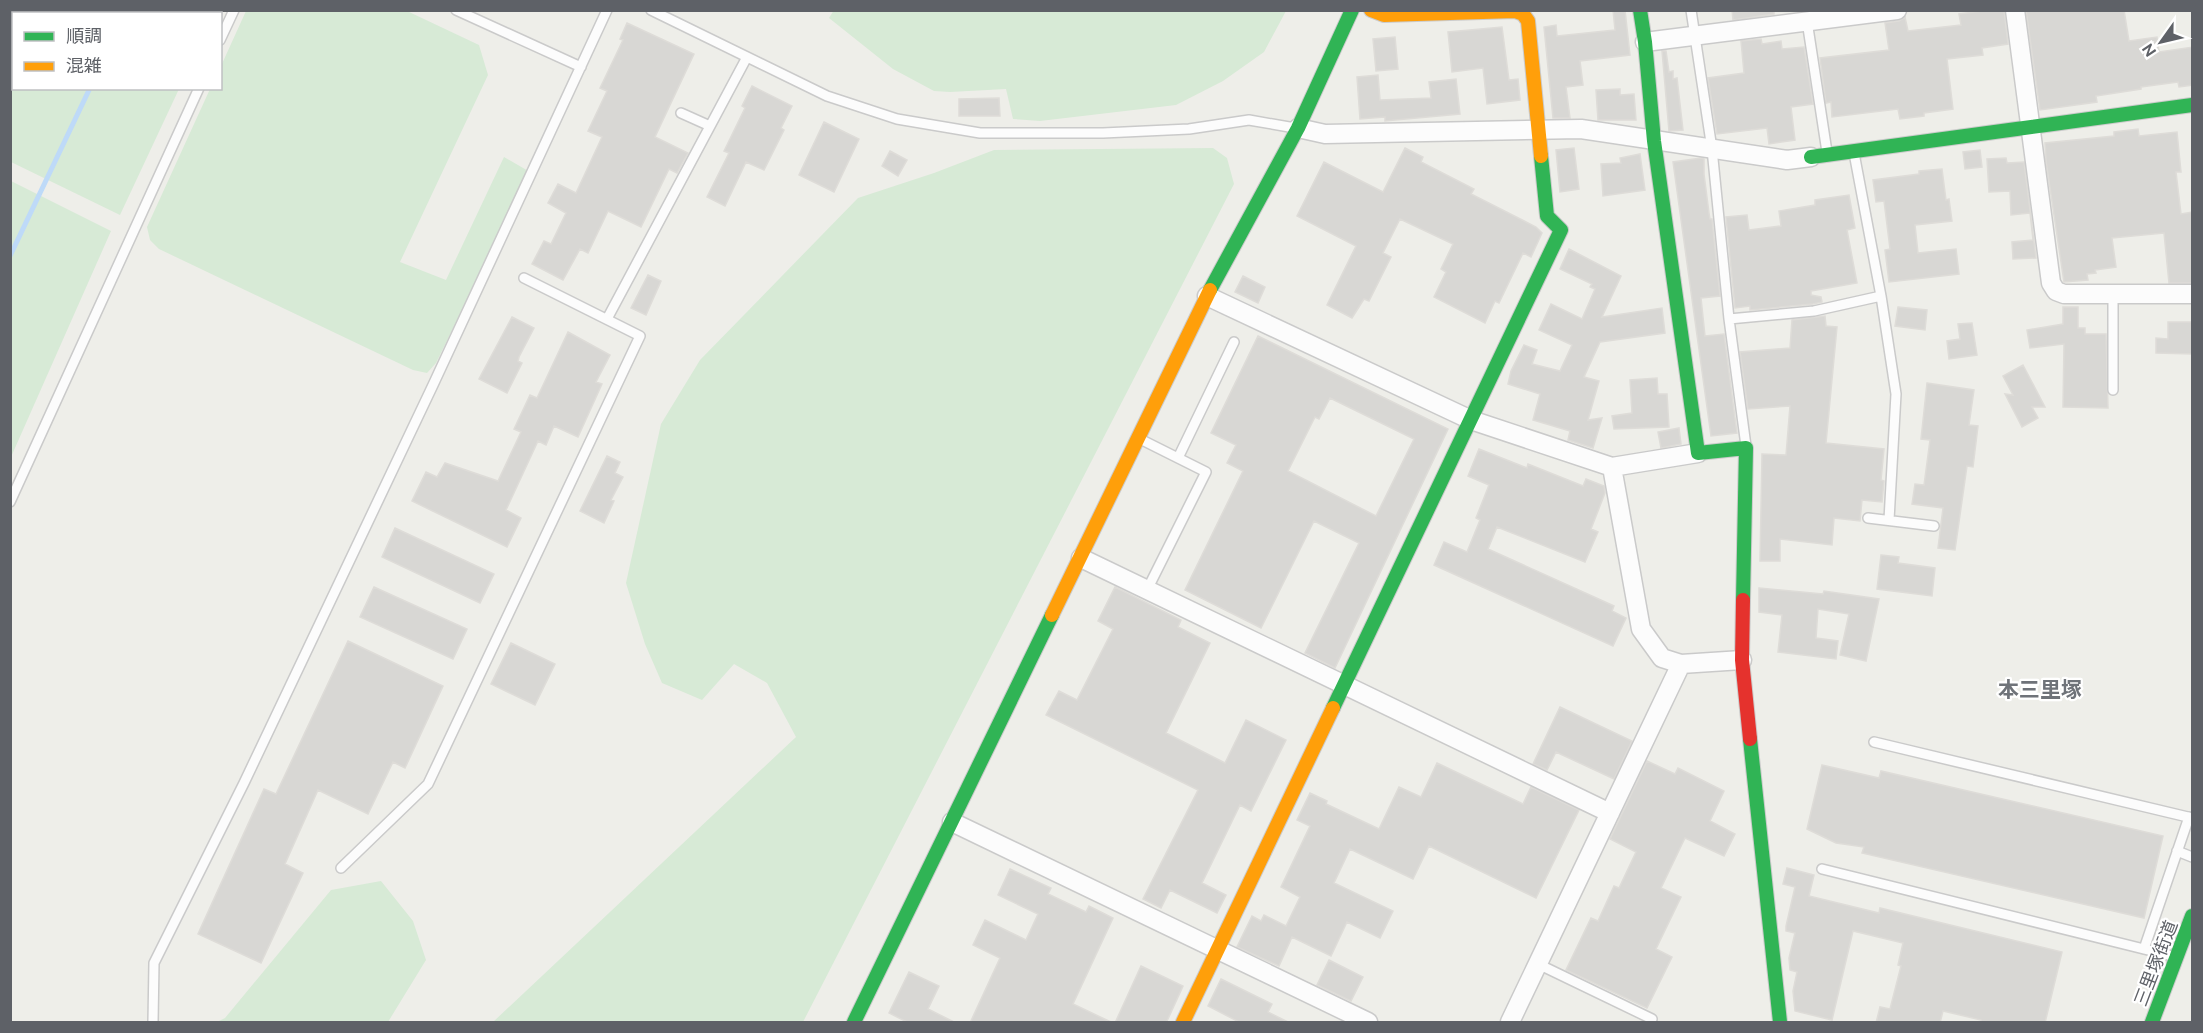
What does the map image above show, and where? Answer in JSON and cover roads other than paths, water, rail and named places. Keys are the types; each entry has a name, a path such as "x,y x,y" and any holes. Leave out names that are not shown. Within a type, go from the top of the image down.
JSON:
{"street":[{"path":"854,1023 1082,558 1207,296 1298,128 1352,10"},
{"path":"1183,1023 1562,230 1547,216 1528,21 1523,14 1515,11 1384,15 1371,10"},
{"path":"1640,10 1654,141 1698,453"},
{"path":"1645,42 1897,10"},
{"path":"2015,10 2051,283 2056,291 2064,294 2193,294"},
{"path":"1298,128 1325,134 1538,129 1593,130 1787,160 1854,153 2029,126 2193,105"},
{"path":"1207,296 1471,420 1612,467 1746,448 1743,660 1780,1023"},
{"path":"1612,467 1641,629 1662,658 1681,664 1743,660"},
{"path":"1082,558 1610,813"},
{"path":"1510,1023 1681,664"},
{"path":"952,822 1368,1023"},
{"name":"三里塚街道","path":"2152,1023 2193,916"}],"lane":[{"path":"222,36 234,10"},
{"path":"456,10 580,67"},
{"path":"153,1023 154,963 255,762 607,10"},
{"path":"651,10 827,96 897,119 980,132 1103,133 1189,129 1249,120 1298,128"},
{"path":"1691,10 1712,149 1729,319 1746,448"},
{"path":"1807,21 1820,156"},
{"path":"607,319 747,57"},
{"path":"10,502 198,90"},
{"path":"681,113 710,126"},
{"path":"1854,153 1881,296 1896,394 1889,520"},
{"path":"341,868 428,784 640,336 524,278"},
{"path":"2113,294 2113,390"},
{"path":"1729,319 1814,311 1881,296"},
{"path":"1178,458 1234,342"},
{"path":"1139,439 1206,472 1148,590"},
{"path":"1868,518 1934,526"},
{"path":"1874,742 2191,817 2144,949"},
{"path":"2177,851 2193,857"},
{"path":"1822,869 2177,957"},
{"path":"1538,964 1653,1020"}],"waterway":[{"path":"10,256 89,90"}],"district":[{"name":"本三里塚","path":"2040,689"}]}
